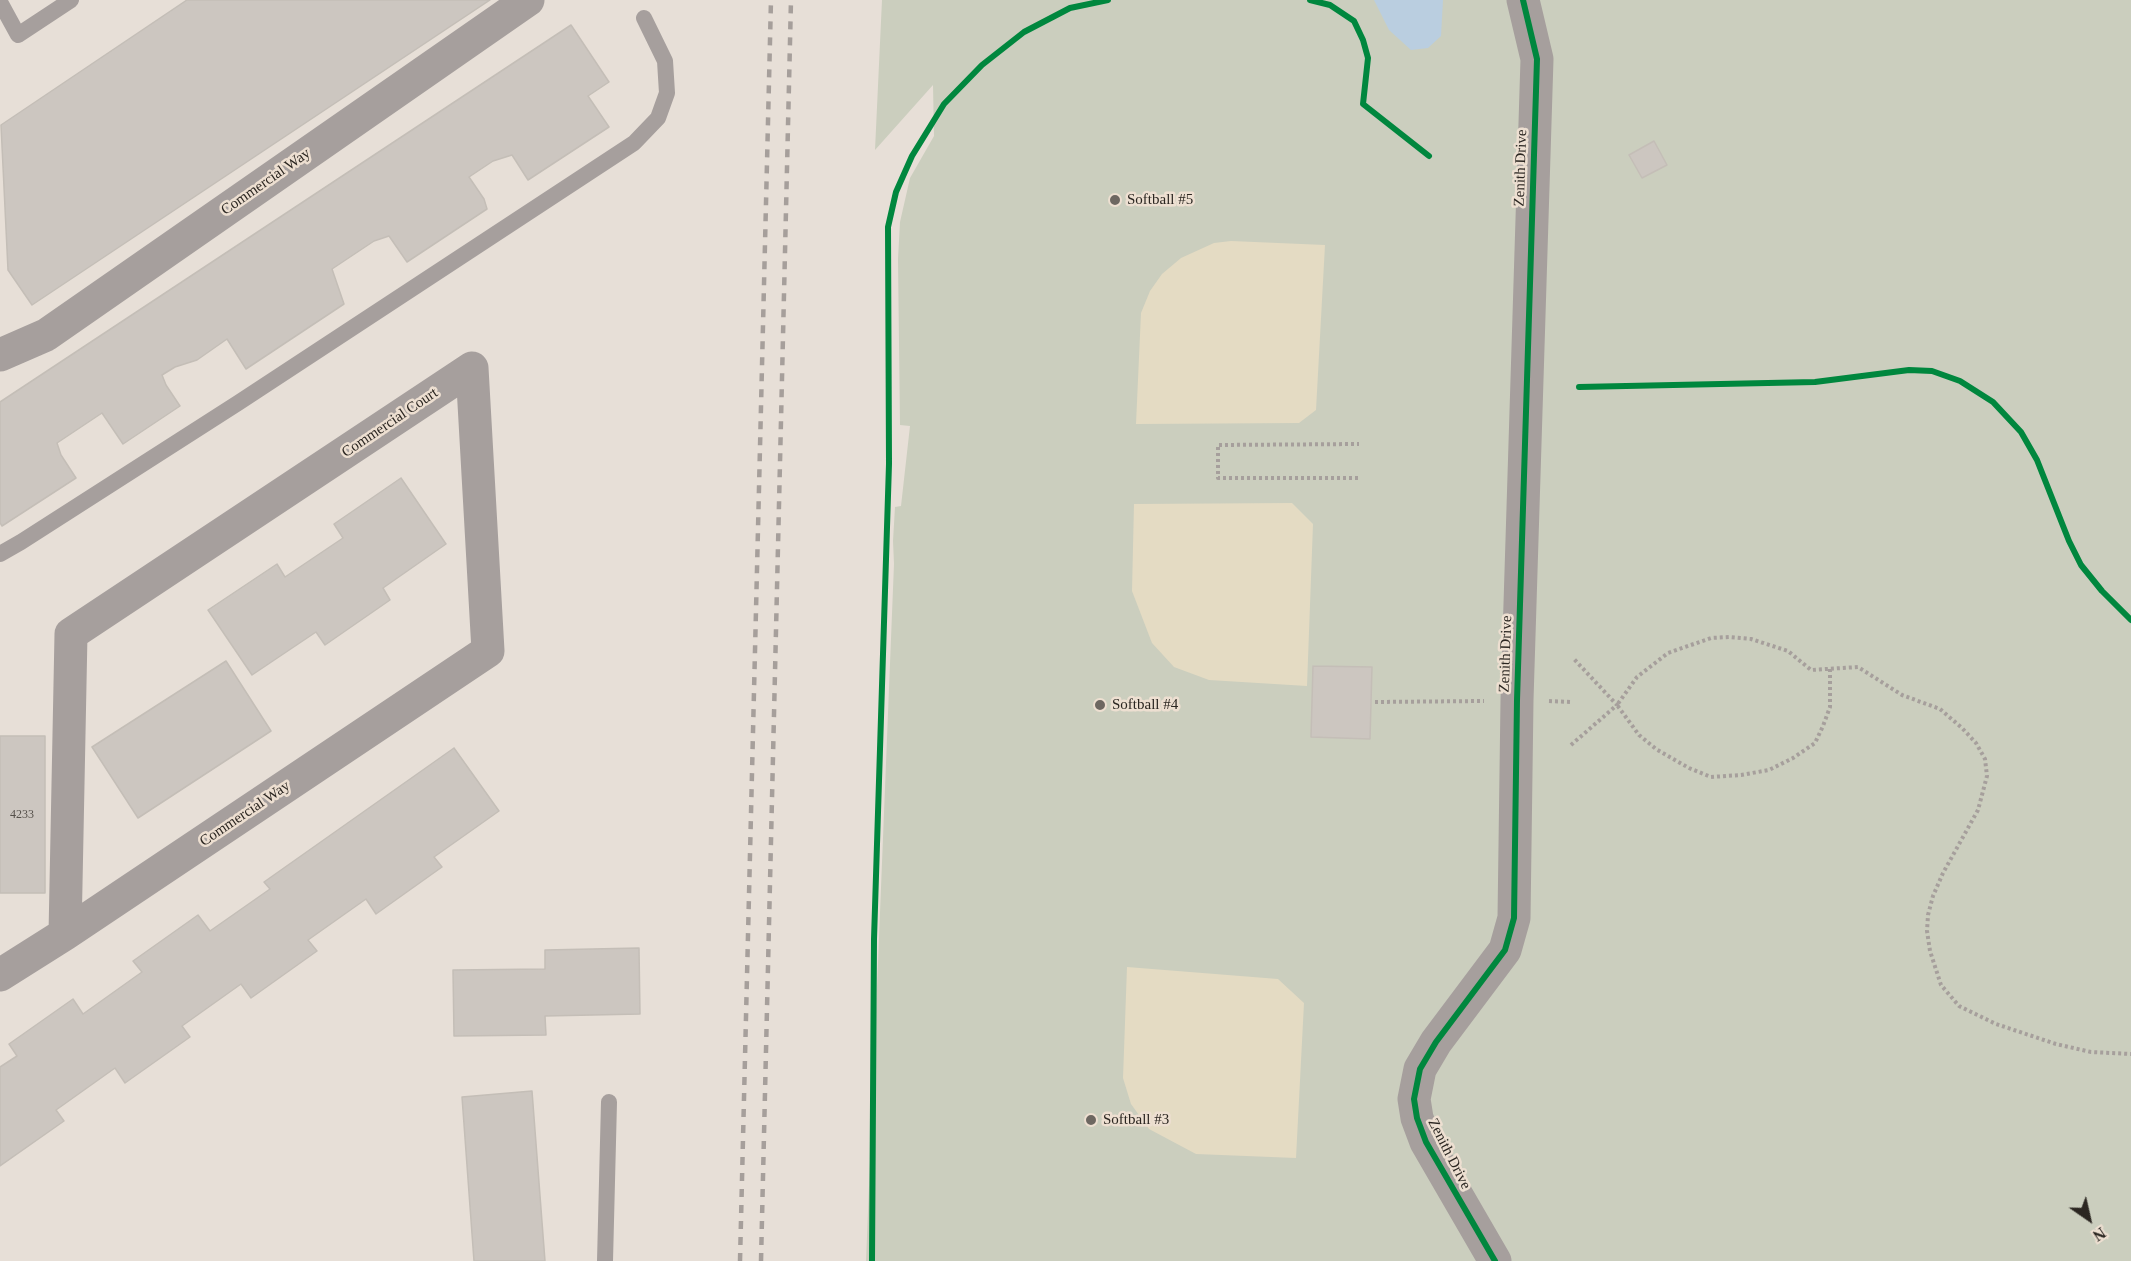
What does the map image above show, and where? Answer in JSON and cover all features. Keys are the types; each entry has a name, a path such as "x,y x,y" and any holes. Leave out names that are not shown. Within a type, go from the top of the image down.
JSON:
{"street":[{"name":"Commercial Way","path":"0,355 46,334 528,0"},
{"name":"Zenith Drive","path":"1495,1261 1426,1142 1419,1124 1414,1099 1420,1069 1436,1042 1505,950 1514,918 1517,700 1537,59 1522,0"},
{"name":"Commercial Court","path":"65,934 71,634 472,368 488,651"},
{"name":"Commercial Way","path":"0,975 488,651"}],"lane":[{"path":"0,2 18,35 71,0"},
{"path":"0,554 278,377 634,143 658,117 667,93 664,61 644,18"},
{"path":"605,1261 609,1102"}],"path":[{"path":"1358,478 1218,478 1218,445 1359,444"},
{"path":"1571,745 1617,705 1637,677 1668,652 1712,638 1751,639 1788,651 1811,670 1858,667 1902,695 1940,710 1969,735 1985,759 1987,776 1978,810 1943,873 1928,915 1927,931 1930,951 1936,972 1949,997 1959,1006 1996,1024 2056,1044 2091,1052 2131,1054"},
{"path":"1573,658 1617,705 1639,735 1656,750 1711,777 1769,770 1793,759 1815,743 1830,707 1830,669"},
{"path":"1375,702 1489,701"},
{"path":"1541,701 1572,702"}],"green space":[{"path":"882,0 2131,0 2131,1261 866,1261 894,564 893,541 895,507 901,506 910,426 900,425 898,259 900,222 910,178 934,136 933,85 875,150"}],"sand":[{"path":"1231,241 1325,245 1316,410 1299,423 1136,424 1141,313 1150,291 1162,274 1181,258 1214,243"},
{"path":"1292,503 1313,524 1307,686 1209,680 1174,667 1152,643 1132,591 1134,504"},
{"path":"1127,967 1278,979 1304,1003 1296,1158 1196,1154 1149,1129 1131,1104 1123,1078"}],"water":[{"path":"1374,0 1443,0 1441,36 1428,48 1411,50 1389,30"}],"building":[{"path":"187,0 490,0 32,305 8,270 1,125"},
{"path":"571,25 609,82 588,96 609,127 528,180 512,155 493,161 469,177 484,199 487,209 407,262 389,236 374,241 332,269 344,304 246,369 227,339 197,360 175,367 162,375 180,406 123,444 102,413 57,443 61,455 76,478 2,526 0,523 0,402"},
{"path":"1654,141 1667,165 1642,178 1629,155"},
{"path":"401,478 446,544 383,588 390,600 325,645 316,632 252,675 208,610 277,564 285,577 343,538 334,524"},
{"path":"226,661 271,731 138,818 92,747"},
{"path":"1313,666 1372,667 1370,739 1311,737"},
{"path":"0,736 45,736 45,893 0,893"},
{"path":"454,748 499,811 434,857 442,867 376,914 366,899 308,940 317,951 251,998 241,984 182,1026 190,1037 125,1083 115,1068 56,1110 64,1121 0,1166 0,1067 17,1056 9,1044 73,999 83,1014 142,972 133,961 198,915 210,931 270,889 264,882"},
{"path":"639,948 640,1014 545,1016 546,1035 454,1036 453,970 545,969 545,950"},
{"path":"532,1091 545,1261 474,1261 462,1097"}],"railway":[{"path":"740,1261 771,0"},
{"path":"761,1261 791,0"}],"cycle path":[{"path":"872,1261 874,939 889,464 888,227 896,192 912,156 944,104 982,65 1024,32 1070,8 1108,0"},
{"path":"1310,0 1330,5 1354,21 1368,58 1363,104 1429,156"},
{"path":"1495,1261 1426,1142 1417,1118 1414,1099 1420,1069 1436,1042 1505,950 1514,918 1517,700 1537,59 1523,0"},
{"path":"1579,387 1815,382 1909,370 1932,371 1960,381 1993,402 2021,432 2037,460 2081,565 2102,591 2131,620"}],"place":[{"name":"Softball #5","path":"1115,200"},
{"name":"Softball #4","path":"1100,705"},
{"name":"Softball #3","path":"1091,1120"}]}
